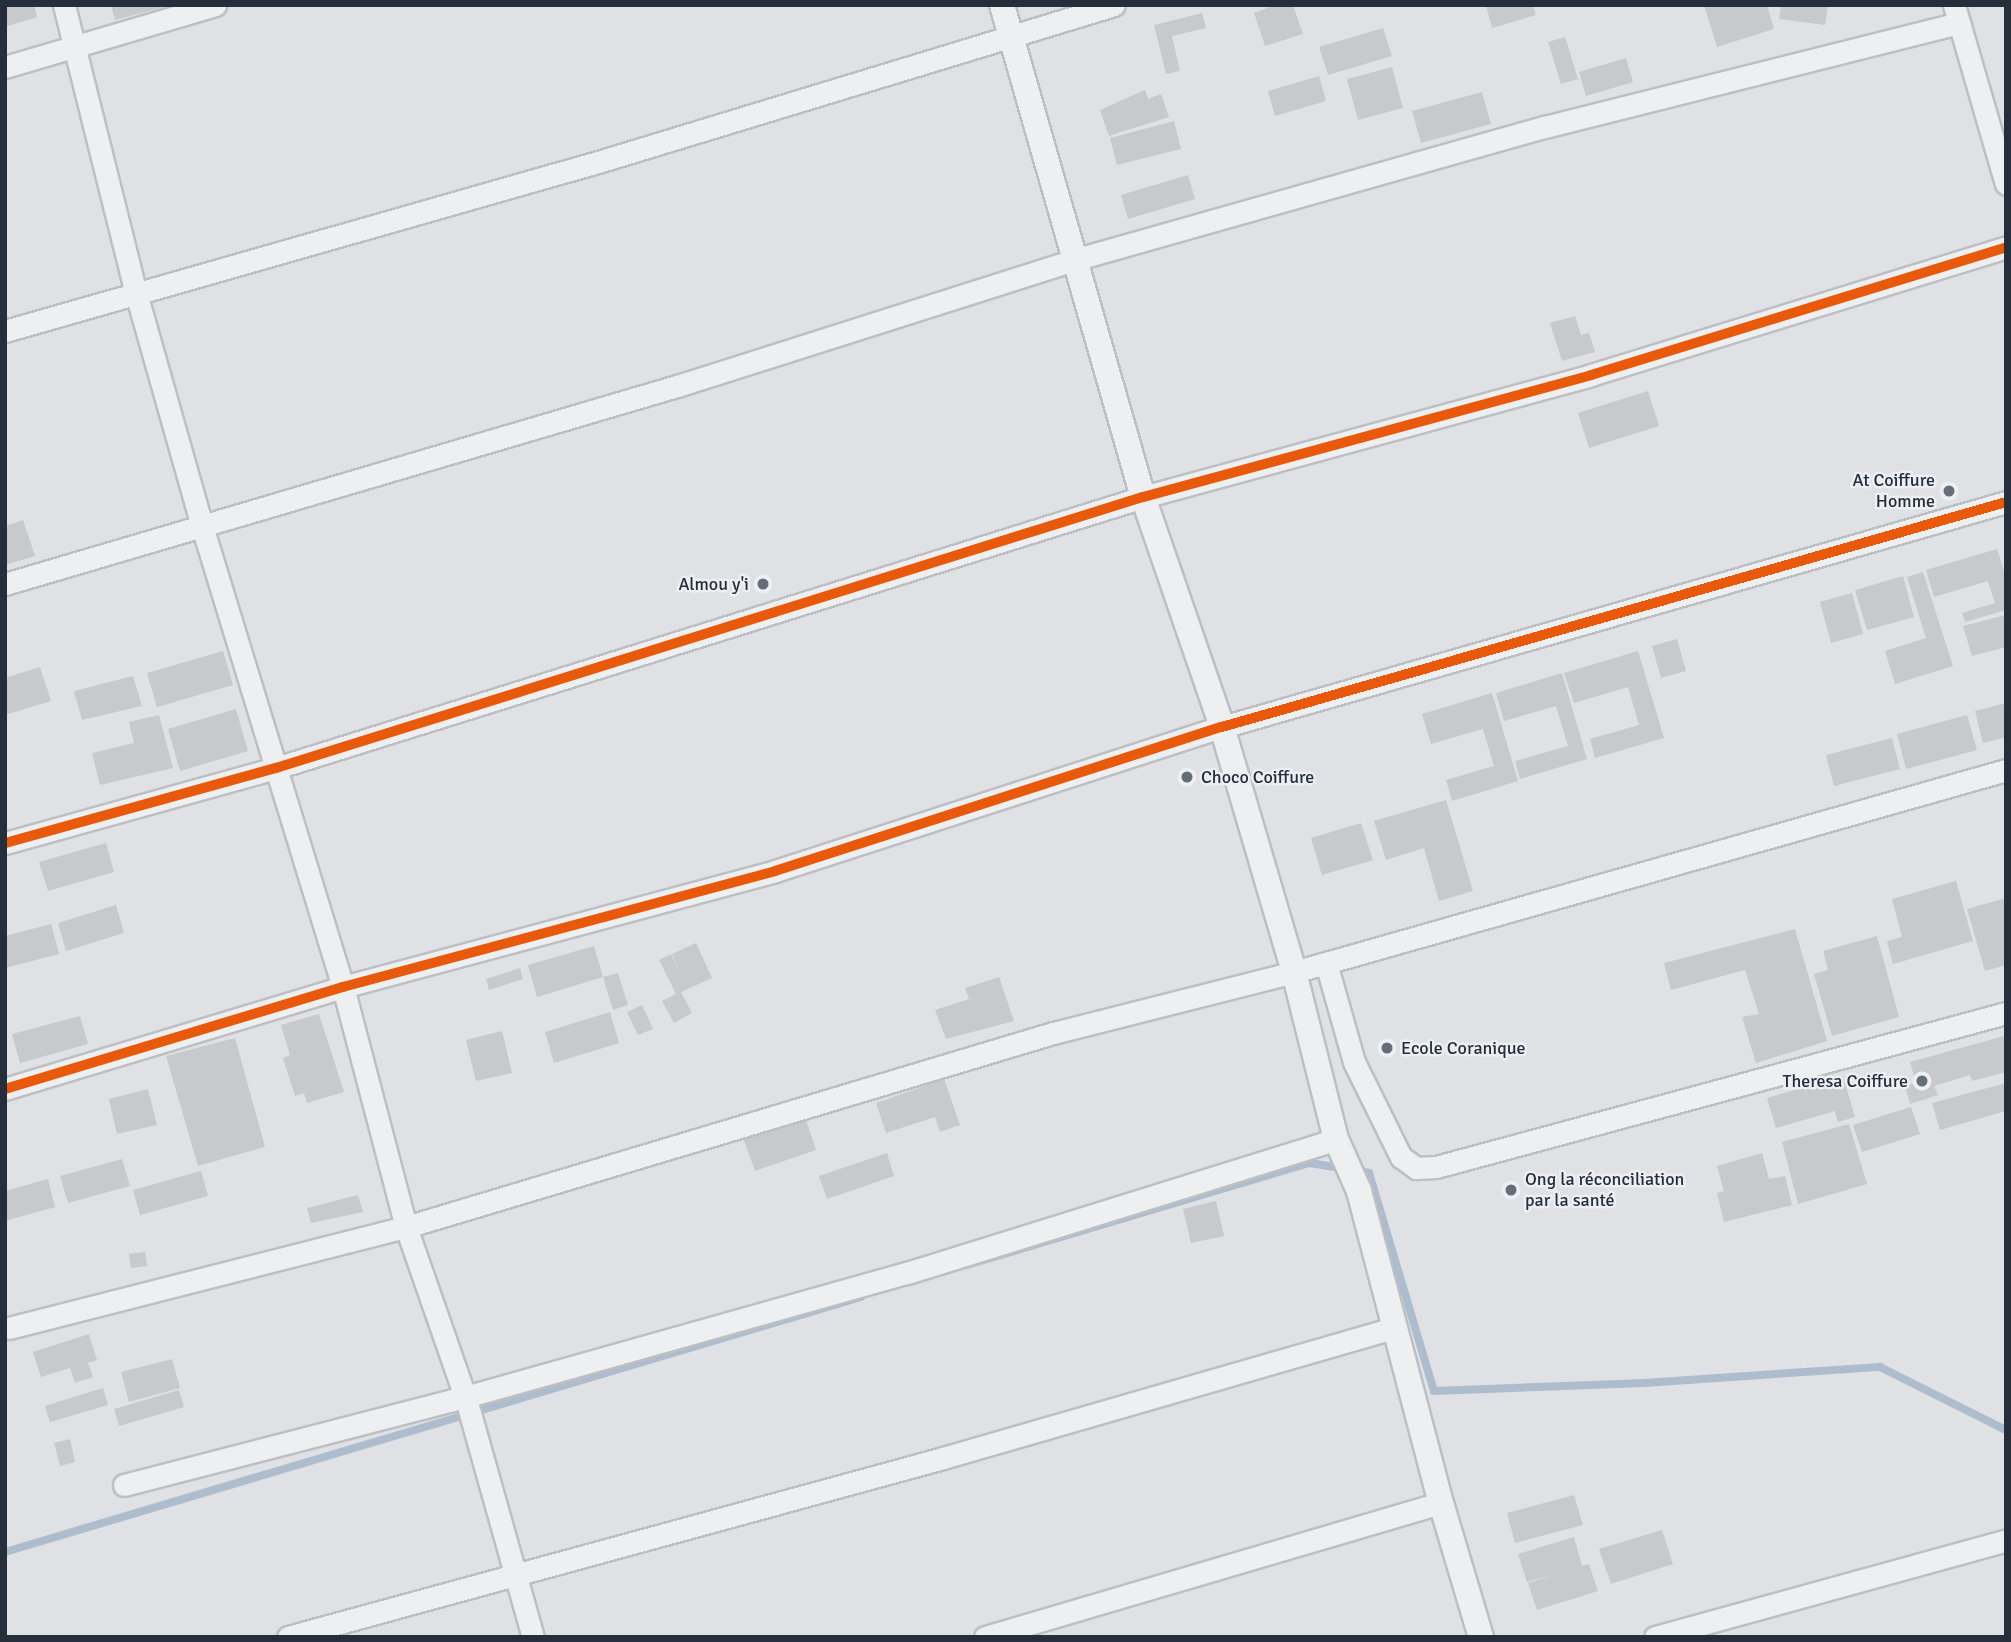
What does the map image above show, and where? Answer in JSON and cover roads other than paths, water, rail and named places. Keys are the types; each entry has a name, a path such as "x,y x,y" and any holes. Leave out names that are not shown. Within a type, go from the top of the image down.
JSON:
{"street":[{"path":"64,5 136,293 202,526 343,987 406,1227 466,1398 533,1637"},
{"path":"5,67 215,5"},
{"path":"1002,5 1077,259 1143,497 1222,727 1294,972 1339,1146 1357,1187 1441,1503 1481,1637"},
{"path":"5,331 598,162 1114,5"},
{"path":"5,584 677,386 1077,259 1956,14 2006,184"},
{"path":"5,843 276,768 1143,497 1591,375 2006,247"},
{"path":"5,1089 343,987 775,871 1222,727 2006,502"},
{"path":"9,1328 406,1227 1053,1033 1294,972 2006,770"},
{"path":"1326,963 1354,1062 1401,1157 1416,1168 1436,1167 2006,1013"},
{"path":"124,1485 466,1398 907,1273 1339,1146"},
{"path":"288,1637 515,1576 1394,1328"},
{"path":"985,1637 1441,1503"},
{"path":"1655,1637 2006,1540"}],"waterway":[{"path":"967,1265 1310,1163 1369,1173 1434,1391 1644,1383 1880,1367 2006,1430"},
{"path":"5,1552 861,1297"}],"place":[{"name":"At Coiffure Homme","path":"1949,491"},
{"name":"Almou y'i","path":"763,584"},
{"name":"Choco Coiffure","path":"1187,777"},
{"name":"Ecole Coranique","path":"1387,1048"},
{"name":"Theresa Coiffure","path":"1922,1081"},
{"name":"Ong la réconciliation par la santé","path":"1511,1190"}]}
